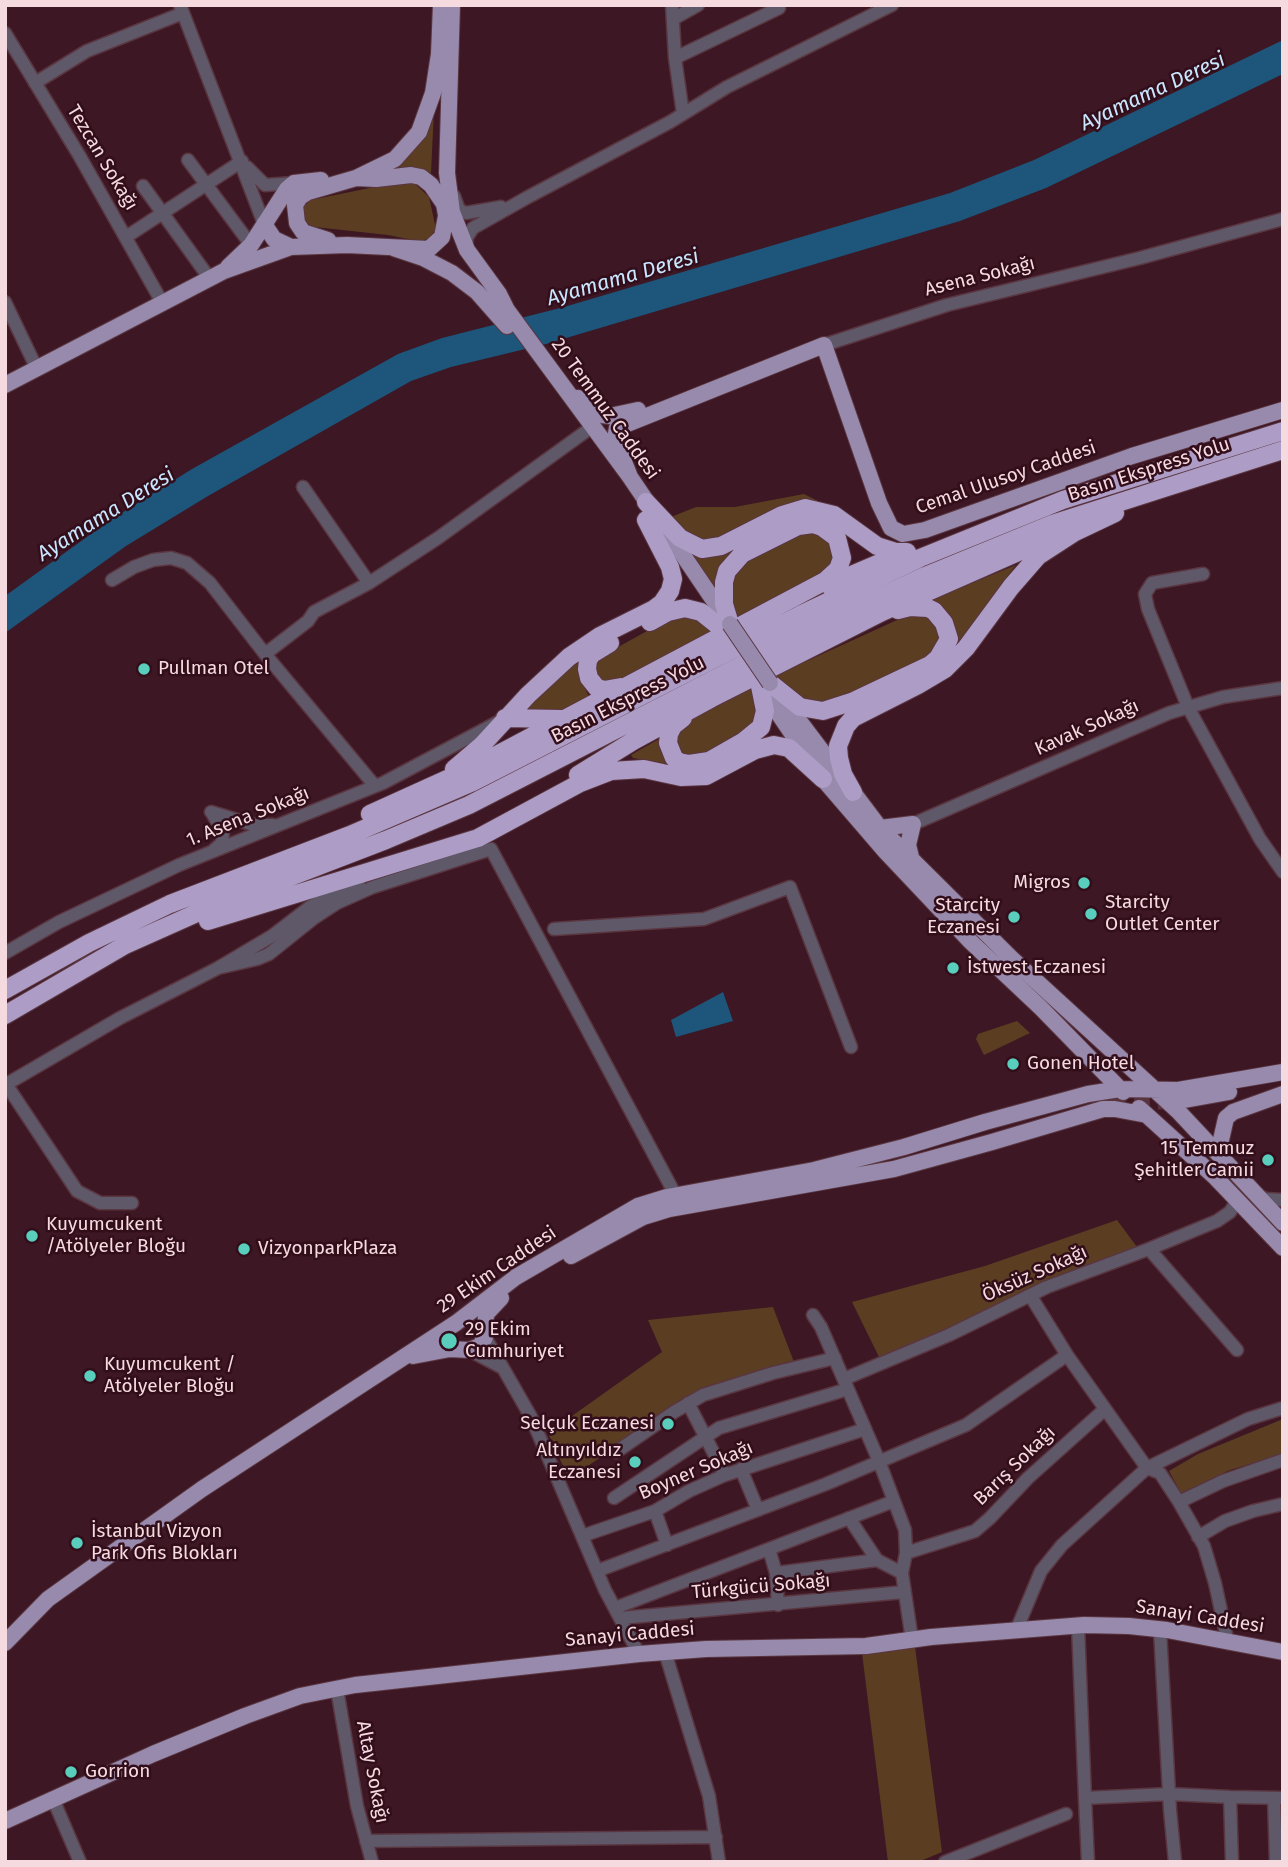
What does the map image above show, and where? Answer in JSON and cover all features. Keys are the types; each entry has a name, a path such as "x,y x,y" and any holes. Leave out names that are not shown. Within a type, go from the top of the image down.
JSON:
{"highway":[{"name":"Basın Ekspress Yolu","path":"5,990 89,943 170,904 338,840 439,797 550,744 857,587 943,548 1063,500 1283,431"},
{"name":"Basın Ekspress Yolu","path":"5,1015 125,945 199,912 469,805 808,631 925,576 1052,524 1283,450"},
{"path":"524,815 604,758 712,698 906,600 1077,526 1157,496 1184,480"},
{"path":"798,597 1014,511 1063,500"},
{"path":"646,511 680,538 702,549 721,546 782,515 805,508 834,515 877,546 896,552 907,552"},
{"path":"409,796 462,763 505,718 576,652 600,636 654,609 666,598 673,579 646,511"},
{"path":"853,792 843,774 838,746 845,726 853,718 945,669 966,648 1011,587 1038,556 1061,540 1115,513"},
{"path":"170,904 476,766 798,597 832,576 842,558 837,538 831,532 813,524 789,529 751,548 734,561 727,571 722,594 725,626"},
{"path":"765,684 800,707 823,711 854,701 930,665 938,658 948,639 948,630 940,617 934,611 919,607 902,608 855,626"},
{"path":"638,681 611,690 597,688 589,678 588,660 601,648 676,610 692,609 725,626"},
{"path":"712,698 673,726 668,743 670,751 679,762 698,764 709,761 753,736 765,719 765,684"},
{"path":"505,718 568,718"},
{"path":"99,961 234,912 478,838 580,783 611,771 644,769 681,777 706,776 755,750 774,745 789,748 823,779"}],"main road":[{"path":"347,245 303,232 297,223 295,205 300,197 308,192 350,179 395,159 419,132 433,93 441,5"},
{"path":"452,12 447,102 447,173 452,212 467,250 499,295 503,312"},
{"path":"5,386 217,275 291,247 347,245 429,249 442,237 445,210 437,154 452,12"},
{"path":"217,275 251,245 287,189 294,183 403,175 421,177 431,185 445,210 461,255 548,375 585,432 646,511 765,684 823,779 885,851 971,942 1098,1066 1117,1089"},
{"path":"264,224 274,239 291,247"},
{"path":"393,248 423,258 452,273 503,312"},
{"name":"Asena Sokağı","path":"695,397 824,345"},
{"name":"Cemal Ulusoy Caddesi","path":"824,345 878,503 891,528 903,534 925,530 1132,456 1283,410"},
{"name":"20 Temmuz Caddesi","path":"548,375 566,390 630,477 646,511"},
{"path":"566,390 602,415 695,397"},
{"path":"630,477 615,439 617,428 695,397"},
{"path":"765,684 880,828 912,861 1012,959 1154,1089 1256,1195 1280,1209"},
{"path":"880,828 913,824 908,845 912,861"},
{"path":"971,942 1027,988 1117,1089 1237,1201 1283,1248"},
{"path":"1088,1094 1095,1082 1098,1066"},
{"path":"929,1160 1027,1122 1091,1102 1117,1089 1178,1090 1283,1072"},
{"path":"1180,1101 1283,1082"},
{"name":"29 Ekim Caddesi","path":"5,1643 48,1599 202,1489 459,1320 516,1277 638,1206 676,1196 814,1170 1088,1094 1117,1089"},
{"path":"1223,1159 1221,1140 1226,1118 1233,1112 1283,1094"},
{"name":"29 Ekim Caddesi","path":"485,1334 486,1314 496,1302 643,1217 669,1209 872,1174 1103,1109 1115,1108 1147,1115"},
{"path":"401,1359 428,1352 466,1349 480,1346 485,1334 484,1326 476,1318 459,1320 454,1338 466,1349"},
{"name":"Sanayi Caddesi","path":"5,1821 245,1716 300,1696 422,1677 639,1654 706,1649 866,1646 1078,1626 1129,1626 1283,1652"}],"street":[{"path":"683,114 675,58 673,12 698,5"},
{"path":"467,250 467,237 473,228 683,114 727,87 892,5"},
{"path":"675,58 779,8"},
{"path":"35,83 88,51 182,9 264,224"},
{"name":"Tezcan Sokağı","path":"5,33 163,304"},
{"path":"188,160 251,245"},
{"path":"242,161 265,185 294,183"},
{"path":"126,237 242,161"},
{"path":"447,173 462,212 479,213 527,197"},
{"path":"144,186 162,212 217,275"},
{"name":"Asena Sokağı","path":"824,345 947,305 1077,274 1283,219"},
{"path":"5,302 37,369"},
{"path":"265,654 308,621 314,612 369,583 438,538 585,432"},
{"path":"303,487 369,583"},
{"path":"112,580 153,560 171,558 187,563 210,583 265,654 375,786"},
{"path":"1203,575 1152,583 1145,594 1148,609 1188,707 1260,839 1283,872"},
{"name":"Kavak Sokağı","path":"913,824 1169,713 1223,697 1283,688"},
{"name":"1. Asena Sokağı","path":"5,953 59,922 179,865 375,786 505,718"},
{"path":"211,853 219,847 223,838 221,826 211,812 254,825 280,825"},
{"path":"218,968 269,954 337,903 373,887 491,849 676,1196"},
{"path":"132,1203 100,1203 77,1191 6,1084 120,1018 218,968 272,936 310,906 397,863"},
{"path":"554,929 704,919 790,887 851,1047"},
{"name":"Öksüz Sokağı","path":"614,1498 719,1428 846,1384 1030,1295 1217,1221 1230,1212 1237,1201"},
{"path":"1149,1249 1237,1350"},
{"path":"1030,1295 1067,1356 1147,1468 1160,1473 1179,1502 1204,1546 1228,1643"},
{"path":"813,1315 835,1357 905,1530 906,1553 902,1573 912,1640"},
{"path":"485,1334 531,1417 597,1571 639,1654"},
{"path":"466,1349 503,1368"},
{"path":"597,1571 758,1510 966,1425 1067,1356"},
{"path":"616,1452 703,1395 835,1357"},
{"path":"688,1403 725,1475"},
{"path":"1016,1631 1041,1571 1055,1554 1147,1468 1248,1419 1283,1408"},
{"name":"Barış Sokağı","path":"906,1553 975,1531 1028,1478 1105,1409"},
{"name":"Boyner Sokağı","path":"582,1536 655,1511 689,1491 725,1475 865,1429"},
{"path":"1179,1502 1223,1481 1283,1460"},
{"path":"741,1469 758,1510"},
{"path":"618,1613 768,1549 894,1501"},
{"path":"1198,1537 1225,1521 1283,1504"},
{"path":"655,1511 667,1545"},
{"path":"849,1518 877,1560 902,1573"},
{"path":"768,1549 776,1573 778,1605"},
{"path":"776,1573 877,1560"},
{"name":"Türkgücü Sokağı","path":"618,1613 778,1605 904,1592"},
{"path":"1078,1626 1088,1862"},
{"path":"1160,1630 1175,1862"},
{"path":"665,1652 709,1796 719,1862"},
{"name":"Altay Sokağı","path":"337,1689 357,1806 372,1862"},
{"path":"1085,1798 1169,1794 1278,1798 1276,1862"},
{"path":"1230,1797 1232,1862"},
{"path":"53,1799 80,1862"},
{"path":"945,1862 1066,1814"},
{"path":"366,1840 716,1837"}],"shaded area":[{"path":"434,109 431,173 405,167 377,174"},
{"path":"399,182 415,184 429,197 436,229 429,239 418,241 315,227 310,226 304,219 304,206 311,200"},
{"path":"804,494 834,509 708,544 686,535 671,517 696,507 735,507"},
{"path":"802,533 817,533 830,542 833,558 826,572 738,622 731,609 731,579 743,561"},
{"path":"748,539 719,597 693,556 715,553"},
{"path":"1016,565 994,594 948,657 930,600"},
{"path":"694,614 715,634 615,683 601,681 593,673 596,661 602,656 674,616"},
{"path":"908,615 923,615 935,624 939,632 938,642 929,657 840,699 822,704 808,703 774,676"},
{"path":"576,661 579,662 581,680 589,697 552,716 519,715"},
{"path":"751,687 758,703 752,728 711,752 685,757 676,749 676,731 682,725"},
{"path":"659,739 660,750 668,764 633,758 631,755"},
{"path":"1017,1021 1030,1033 984,1055 976,1039 978,1034"},
{"path":"1117,1220 1137,1247 880,1359 852,1302 985,1266"},
{"path":"773,1307 794,1362 691,1395 569,1479 548,1433 662,1352 648,1320"},
{"path":"1283,1419 1283,1454 1230,1470 1181,1493 1169,1471 1198,1454"},
{"path":"915,1647 942,1852 918,1862 888,1862 862,1653"}],"water":[{"path":"1283,40 1283,74 1046,188 960,221 546,344 451,367 411,381 208,496 126,546 5,633 5,596 109,521 192,469 398,354 442,338 564,307 950,193 1034,160"},
{"path":"723,992 733,1021 676,1037 671,1020"}],"tunnel":[{"path":"1110,1099 1178,1101"}],"place":[{"name":"Pullman Otel","path":"144,669"},
{"name":"Migros","path":"1084,883"},
{"name":"Starcity Outlet Center","path":"1091,914"},
{"name":"Starcity Eczanesi","path":"1014,917"},
{"name":"İstwest Eczanesi","path":"953,968"},
{"name":"Gonen Hotel","path":"1013,1064"},
{"name":"15 Temmuz Şehitler Camii","path":"1268,1160"},
{"name":"Kuyumcukent /Atölyeler Bloğu","path":"32,1236"},
{"name":"VizyonparkPlaza","path":"244,1249"},
{"name":"29 Ekim Cumhuriyet","path":"449,1341"},
{"name":"Kuyumcukent / Atölyeler Bloğu","path":"90,1376"},
{"name":"Selçuk Eczanesi","path":"668,1424"},
{"name":"Altınyıldız Eczanesi","path":"635,1462"},
{"name":"İstanbul Vizyon Park Ofis Blokları","path":"77,1543"},
{"name":"Gorrion","path":"71,1772"}],"water label":[{"name":"Ayamama Deresi","path":"1153,92"},
{"name":"Ayamama Deresi","path":"623,278"},
{"name":"Ayamama Deresi","path":"106,515"}]}
